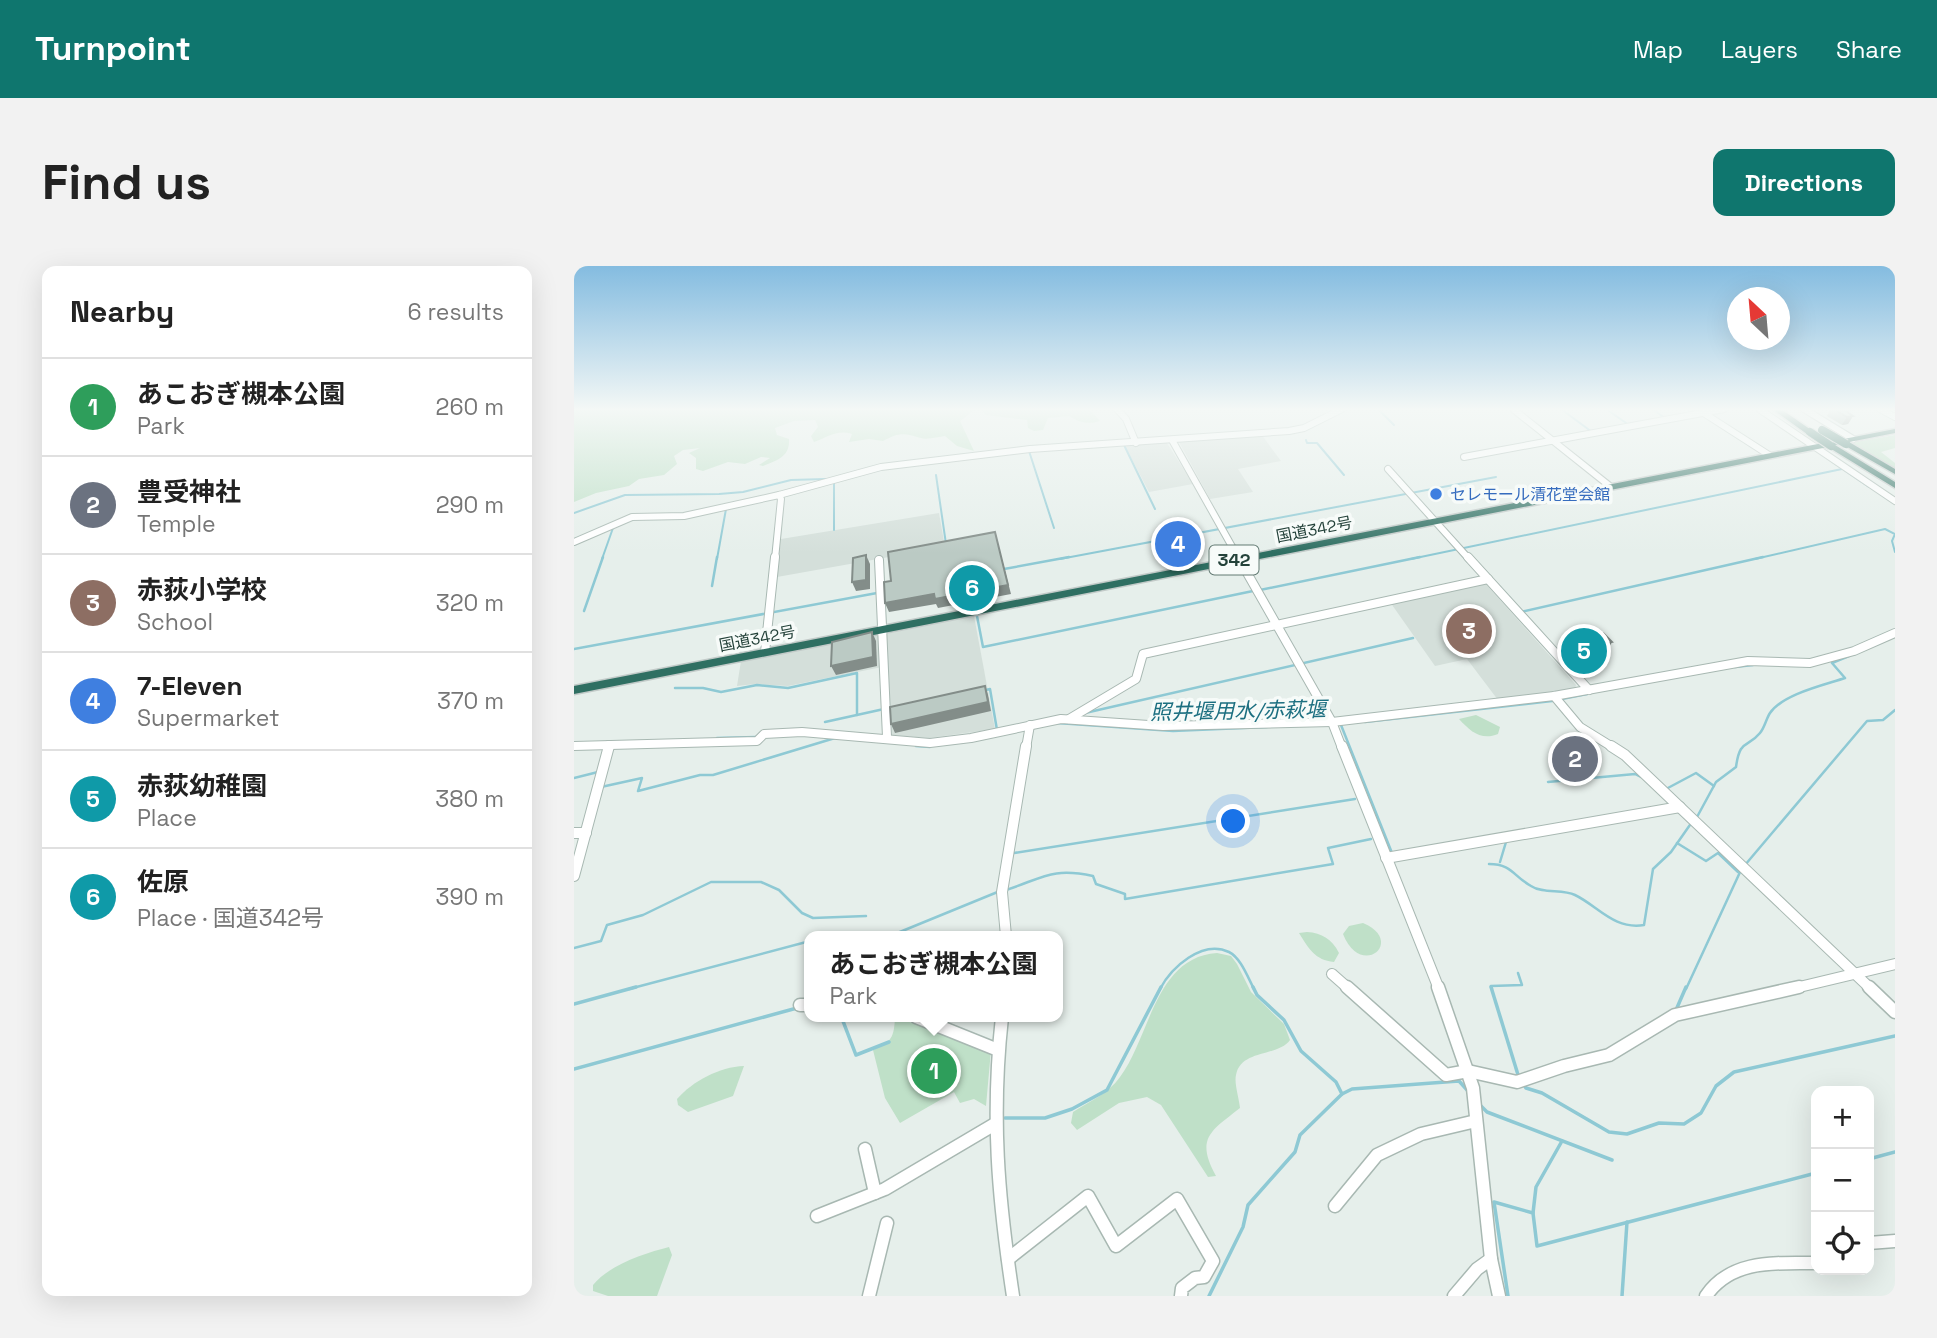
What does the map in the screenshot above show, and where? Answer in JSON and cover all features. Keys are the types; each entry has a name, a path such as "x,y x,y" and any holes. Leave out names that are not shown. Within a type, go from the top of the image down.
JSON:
{"highway":[{"name":"国道342号","path":"574,684 883,627 1746,457"},
{"path":"1858,457 1895,488"},
{"path":"1863,457 1895,481"},
{"path":"1869,457 1895,472"},
{"name":"国道342号","path":"574,690 765,649"}],"street":[{"path":"574,542 604,525 632,517 684,516 779,495 876,468 953,457"},
{"path":"1182,457 1332,722 1450,1018 1473,1088 1491,1259 1499,1296"},
{"path":"1572,457 1608,485"},
{"path":"1840,457 1895,501"},
{"path":"1388,469 1589,690"},
{"path":"765,649 781,499 779,495"},
{"path":"879,560 887,737"},
{"path":"1068,720 1136,679 1143,654 1488,579"},
{"path":"574,746 757,741 764,734 802,732 887,737 930,743 1068,720 1163,726 1332,722 1554,696 1748,661 1778,664 1820,662 1895,634"},
{"path":"1554,696 1580,727 1625,755 1895,1012"},
{"path":"1006,931 1002,892 1030,725"},
{"path":"574,876 610,746"},
{"path":"1386,858 1680,807"},
{"path":"574,834 586,833"},
{"path":"1332,974 1446,1075 1468,1071 1517,1082 1564,1066 1609,1055 1675,1015 1895,964"},
{"path":"928,1022 998,1050"},
{"path":"1001,1022 995,1124 998,1192 1013,1296"},
{"path":"1335,1206 1377,1155 1421,1134 1476,1121"},
{"path":"817,1216 875,1193 995,1124"},
{"path":"865,1149 875,1193"},
{"path":"1008,1259 1087,1196 1116,1246 1177,1199 1213,1261 1204,1277 1195,1278 1182,1288 1181,1296"},
{"path":"869,1296 887,1223"},
{"path":"1874,1243 1895,1241"},
{"path":"1454,1296 1477,1269 1491,1259"},
{"path":"1706,1296 1711,1286 1730,1272 1767,1265 1811,1263"}],"shaded area":[{"path":"1131,457 1176,457 1193,484 1149,492"},
{"path":"1187,457 1278,457 1281,461 1238,469 1253,492 1210,499"},
{"path":"939,513 945,547 777,577 781,539"},
{"path":"1484,582 1576,685 1575,689 1498,700 1467,659 1435,666 1390,602"},
{"path":"974,616 995,729 929,738 892,735 886,634"},
{"path":"879,635 882,667 788,686 737,686 741,661"}],"green space":[{"path":"574,457 674,457 677,464 664,475 639,479 629,486 596,493 574,502"},
{"path":"761,457 745,464 728,462 703,471 696,469 696,458"},
{"path":"762,457 782,457 763,466 759,465 770,458"},
{"path":"1873,457 1887,457 1895,463 1895,470"},
{"path":"1476,715 1500,727 1498,734 1481,735 1459,719"},
{"path":"1363,923 1381,939 1380,947 1369,955 1360,954 1351,947 1343,934 1349,926"},
{"path":"1307,932 1330,940 1339,953 1334,962 1322,959 1309,949 1299,933"},
{"path":"1217,953 1231,956 1251,992 1284,1024 1290,1040 1277,1049 1252,1057 1239,1067 1236,1086 1240,1108 1214,1130 1207,1144 1207,1153 1216,1176 1208,1177 1161,1105 1147,1097 1119,1103 1077,1130 1071,1123 1073,1112 1104,1093 1120,1077 1167,983 1180,968 1196,958"},
{"path":"895,1022 910,1022 991,1050 986,1106 974,1099 960,1103 954,1092 900,1123 885,1098 873,1050 891,1038"},
{"path":"744,1066 733,1096 688,1112 678,1105 677,1099 683,1092 699,1081 725,1069"},
{"path":"669,1247 672,1255 657,1296 608,1296 593,1291 593,1285 608,1271 639,1256"}],"building":[{"path":"995,532 1008,585 935,599 934,594 885,603 884,582 891,581 888,552"},
{"path":"866,555 866,580 852,582 853,558"},
{"path":"872,632 873,657 831,666 832,642"},
{"path":"1603,633 1612,642 1575,651 1567,642"},
{"path":"985,686 988,702 891,724 890,707"}],"waterway":[{"path":"1031,457 1054,528"},
{"path":"1130,457 1155,509"},
{"path":"1329,457 1344,475"},
{"path":"1831,461 1869,487"},
{"path":"1411,559 1842,469"},
{"path":"936,475 946,544"},
{"path":"1060,559 1496,477"},
{"path":"574,513 625,495 719,494 743,492 791,480 825,479"},
{"path":"834,481 834,530"},
{"path":"717,559 726,509"},
{"path":"602,559 613,528"},
{"path":"1755,559 1885,529 1895,534 1892,541 1895,552"},
{"path":"584,611 603,557"},
{"path":"712,586 717,557"},
{"path":"1004,569 1069,557"},
{"path":"1260,590 1420,557"},
{"path":"1521,612 1763,557"},
{"path":"977,616 983,647 1253,591"},
{"path":"574,649 877,593"},
{"path":"1085,713 1413,638"},
{"path":"1714,786 1736,767 1742,748 1760,733 1776,706 1805,691 1845,678 1832,663 1849,656"},
{"name":"照井堰用水/赤萩堰","path":"1735,667 1753,665"},
{"path":"675,688 703,688 721,692 757,685 788,688 857,673 857,715"},
{"path":"986,690 990,689 997,730"},
{"name":"照井堰用水/赤萩堰","path":"1365,722 1552,701 1587,694"},
{"path":"857,715 884,709"},
{"path":"1745,865 1867,721 1883,720 1895,710"},
{"path":"825,722 857,715"},
{"name":"照井堰用水/赤萩堰","path":"1057,723 1173,731 1267,727"},
{"path":"1341,725 1392,853"},
{"name":"照井堰用水/赤萩堰","path":"717,738 756,737"},
{"path":"601,787 642,778 638,791 700,775 713,775 835,738"},
{"name":"照井堰用水/赤萩堰","path":"916,746 930,747"},
{"path":"574,778 598,772"},
{"path":"1666,789 1696,773 1714,786"},
{"path":"1548,782 1635,774 1641,777"},
{"path":"1697,817 1714,786"},
{"path":"1014,853 1355,799"},
{"path":"1677,843 1692,822"},
{"path":"1006,890 1048,875 1067,873 1093,876 1096,884 1125,894 1125,899 1333,864 1328,848 1371,839"},
{"path":"1500,862 1506,842"},
{"path":"1489,864 1508,868 1536,888 1575,895 1615,921 1633,926 1644,925 1653,869 1677,843"},
{"path":"1677,843 1706,861 1718,853 1738,872"},
{"path":"1686,989 1741,870"},
{"path":"574,948 601,941 607,925 643,915 711,882 761,882 779,890 802,913 813,918 866,916"},
{"path":"902,931 1000,891"},
{"path":"629,989 804,943"},
{"path":"1160,989 1180,965 1198,952 1208,949 1229,952 1244,969 1257,995 1284,1020 1301,1051 1336,1082 1342,1094"},
{"path":"1492,989 1491,986 1522,985 1518,973"},
{"path":"574,1004 636,987"},
{"path":"1005,1118 1045,1118 1072,1109 1107,1090 1161,987"},
{"path":"1491,987 1519,1078"},
{"path":"1676,1010 1686,987"},
{"path":"574,1069 797,1008"},
{"path":"843,1022 856,1055 889,1042"},
{"path":"1523,1083 1526,1088 1542,1093 1609,1132 1627,1134 1659,1123 1684,1124 1701,1113 1716,1086 1734,1072 1895,1036"},
{"path":"1342,1094 1352,1089 1459,1081 1468,1091"},
{"path":"1209,1296 1243,1227 1248,1205 1295,1152 1300,1135 1342,1094"},
{"path":"1479,1104 1487,1112 1612,1160"},
{"path":"1533,1213 1536,1187 1562,1141"},
{"path":"1874,1158 1895,1152"},
{"path":"1627,1222 1811,1174"},
{"path":"1508,1296 1494,1202 1533,1213"},
{"path":"1533,1213 1537,1246 1627,1222"},
{"path":"1622,1296 1627,1222"}],"place":[{"name":"セレモール清花堂会館","path":"1436,494"},
{"name":"7-Eleven","path":"1178,544"},
{"name":"佐原","path":"972,588"},
{"name":"赤荻小学校","path":"1469,631"},
{"name":"赤荻幼稚園","path":"1584,651"},
{"name":"豊受神社","path":"1575,759"},
{"name":"あこおぎ槻本公園","path":"934,1071"}]}
